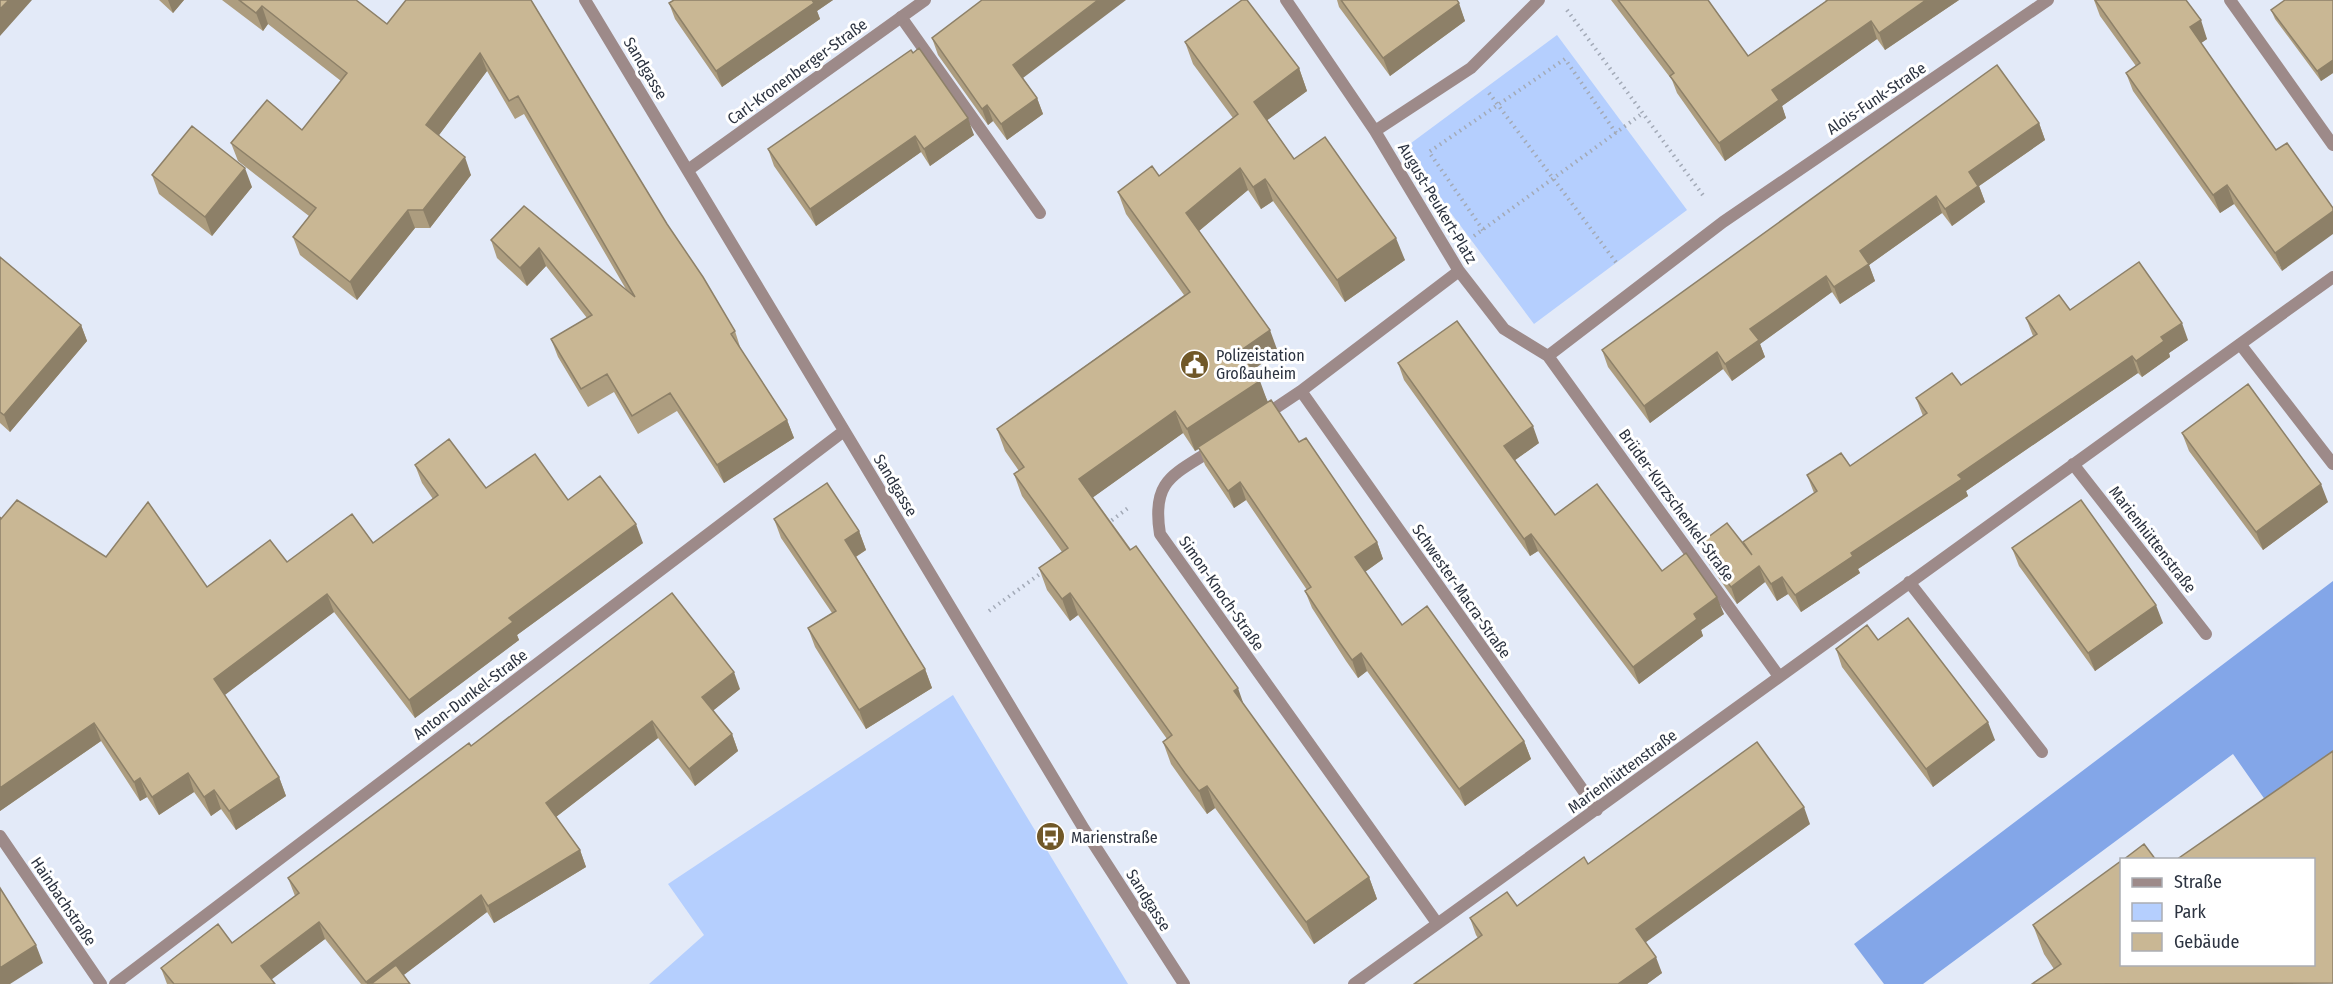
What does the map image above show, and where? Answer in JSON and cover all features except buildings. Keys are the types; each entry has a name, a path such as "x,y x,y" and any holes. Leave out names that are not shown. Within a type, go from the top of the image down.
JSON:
{"street":[{"name":"Sandgasse","path":"585,0 1084,829 1184,984"},
{"name":"Carl-Kronenberger-Straße","path":"688,170 925,0"},
{"name":"August-Peukert-Platz","path":"1286,0 1375,131 1459,271 1504,329 1548,356"},
{"path":"1375,131 1471,68 1539,0"},
{"name":"Alois-Funk-Straße","path":"1723,222 2048,0"},
{"path":"2230,0 2333,145"},
{"path":"901,17 1040,213"},
{"path":"1548,356 1723,222"},
{"path":"1252,423 1300,391 1459,271"},
{"name":"Marienhüttenstraße","path":"1354,984 2333,276"},
{"path":"2240,344 2333,464"},
{"name":"Brüder-Kurzschenkel-Straße","path":"1548,356 1779,675"},
{"name":"Schwester-Macra-Straße","path":"1300,391 1597,810"},
{"name":"Anton-Dunkel-Straße","path":"115,984 844,431"},
{"path":"1165,481 1223,442"},
{"name":"Marienhüttenstraße","path":"2073,464 2206,634"},
{"name":"Simon-Knoch-Straße","path":"1165,481 1156,510 1160,534 1437,923"},
{"path":"1909,582 2042,752"},
{"name":"Hainbachstraße","path":"0,836 101,984"}],"path":[{"path":"1560,0 1723,222"},
{"path":"1483,230 1429,152 1565,59 1616,133"},
{"path":"1471,68 1552,180 1636,289"},
{"path":"1448,255 1643,113"},
{"path":"1098,531 1165,481"},
{"path":"964,630 1050,566"}],"green space":[{"path":"1557,35 1687,210 1534,324 1403,149"},
{"path":"953,695 1128,984 649,984 704,935 668,884"}],"shaded area":[{"path":"2333,581 2333,789 2282,824 2233,754 1923,984 1884,984 1854,944"}],"place":[{"name":"Polizeistation Großauheim","path":"1195,364"},
{"name":"Marienstraße","path":"1050,837"}]}
